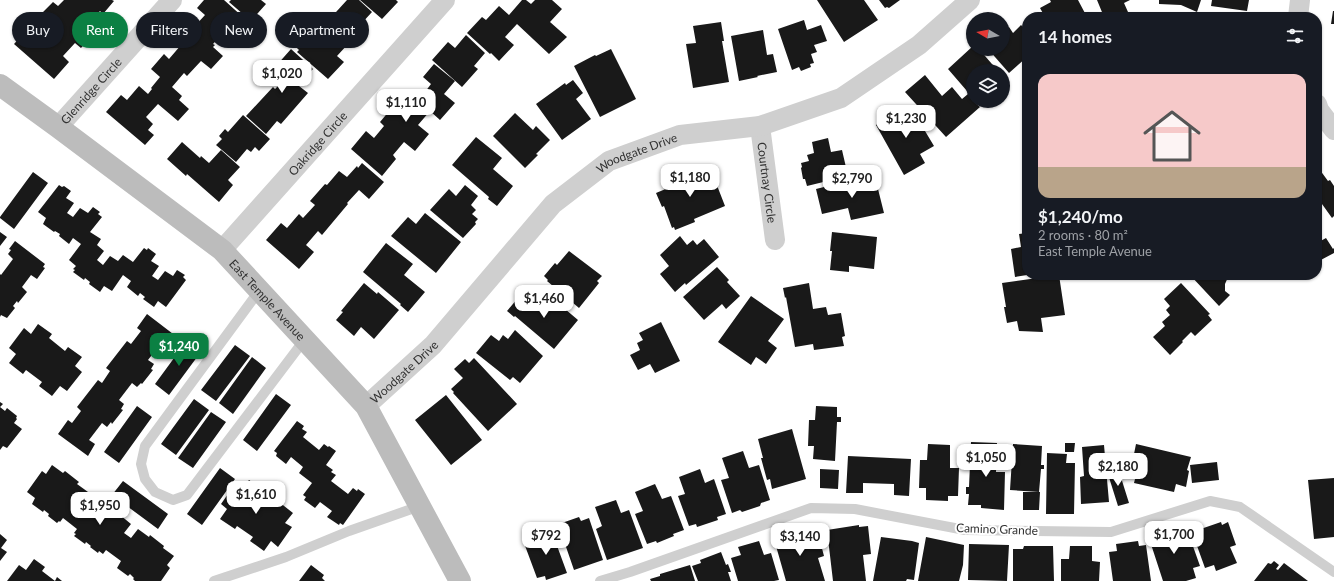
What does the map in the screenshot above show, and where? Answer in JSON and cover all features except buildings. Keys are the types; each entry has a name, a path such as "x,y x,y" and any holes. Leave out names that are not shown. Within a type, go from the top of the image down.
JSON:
{"main road":[{"name":"East Temple Avenue","path":"0,85 222,250 366,406 460,581"}],"street":[{"name":"Glenridge Circle","path":"58,127 172,0"},
{"name":"Oakridge Circle","path":"222,250 445,0"},
{"name":"Woodgate Drive","path":"366,406 433,345 553,204 609,161 680,135 760,126 841,98 919,45 970,0"},
{"path":"1299,12 1300,0"},
{"path":"1322,114 1334,130"},
{"name":"Courtnay Circle","path":"760,126 776,240"}],"lane":[{"path":"259,291 145,446 141,464 145,479 155,492 173,500 187,495 304,340"},
{"name":"Camino Grande","path":"600,581 632,576 811,508 856,509 965,530 1111,532 1210,501 1240,507 1334,572"},
{"path":"214,581 286,557 349,530 420,506"}]}
